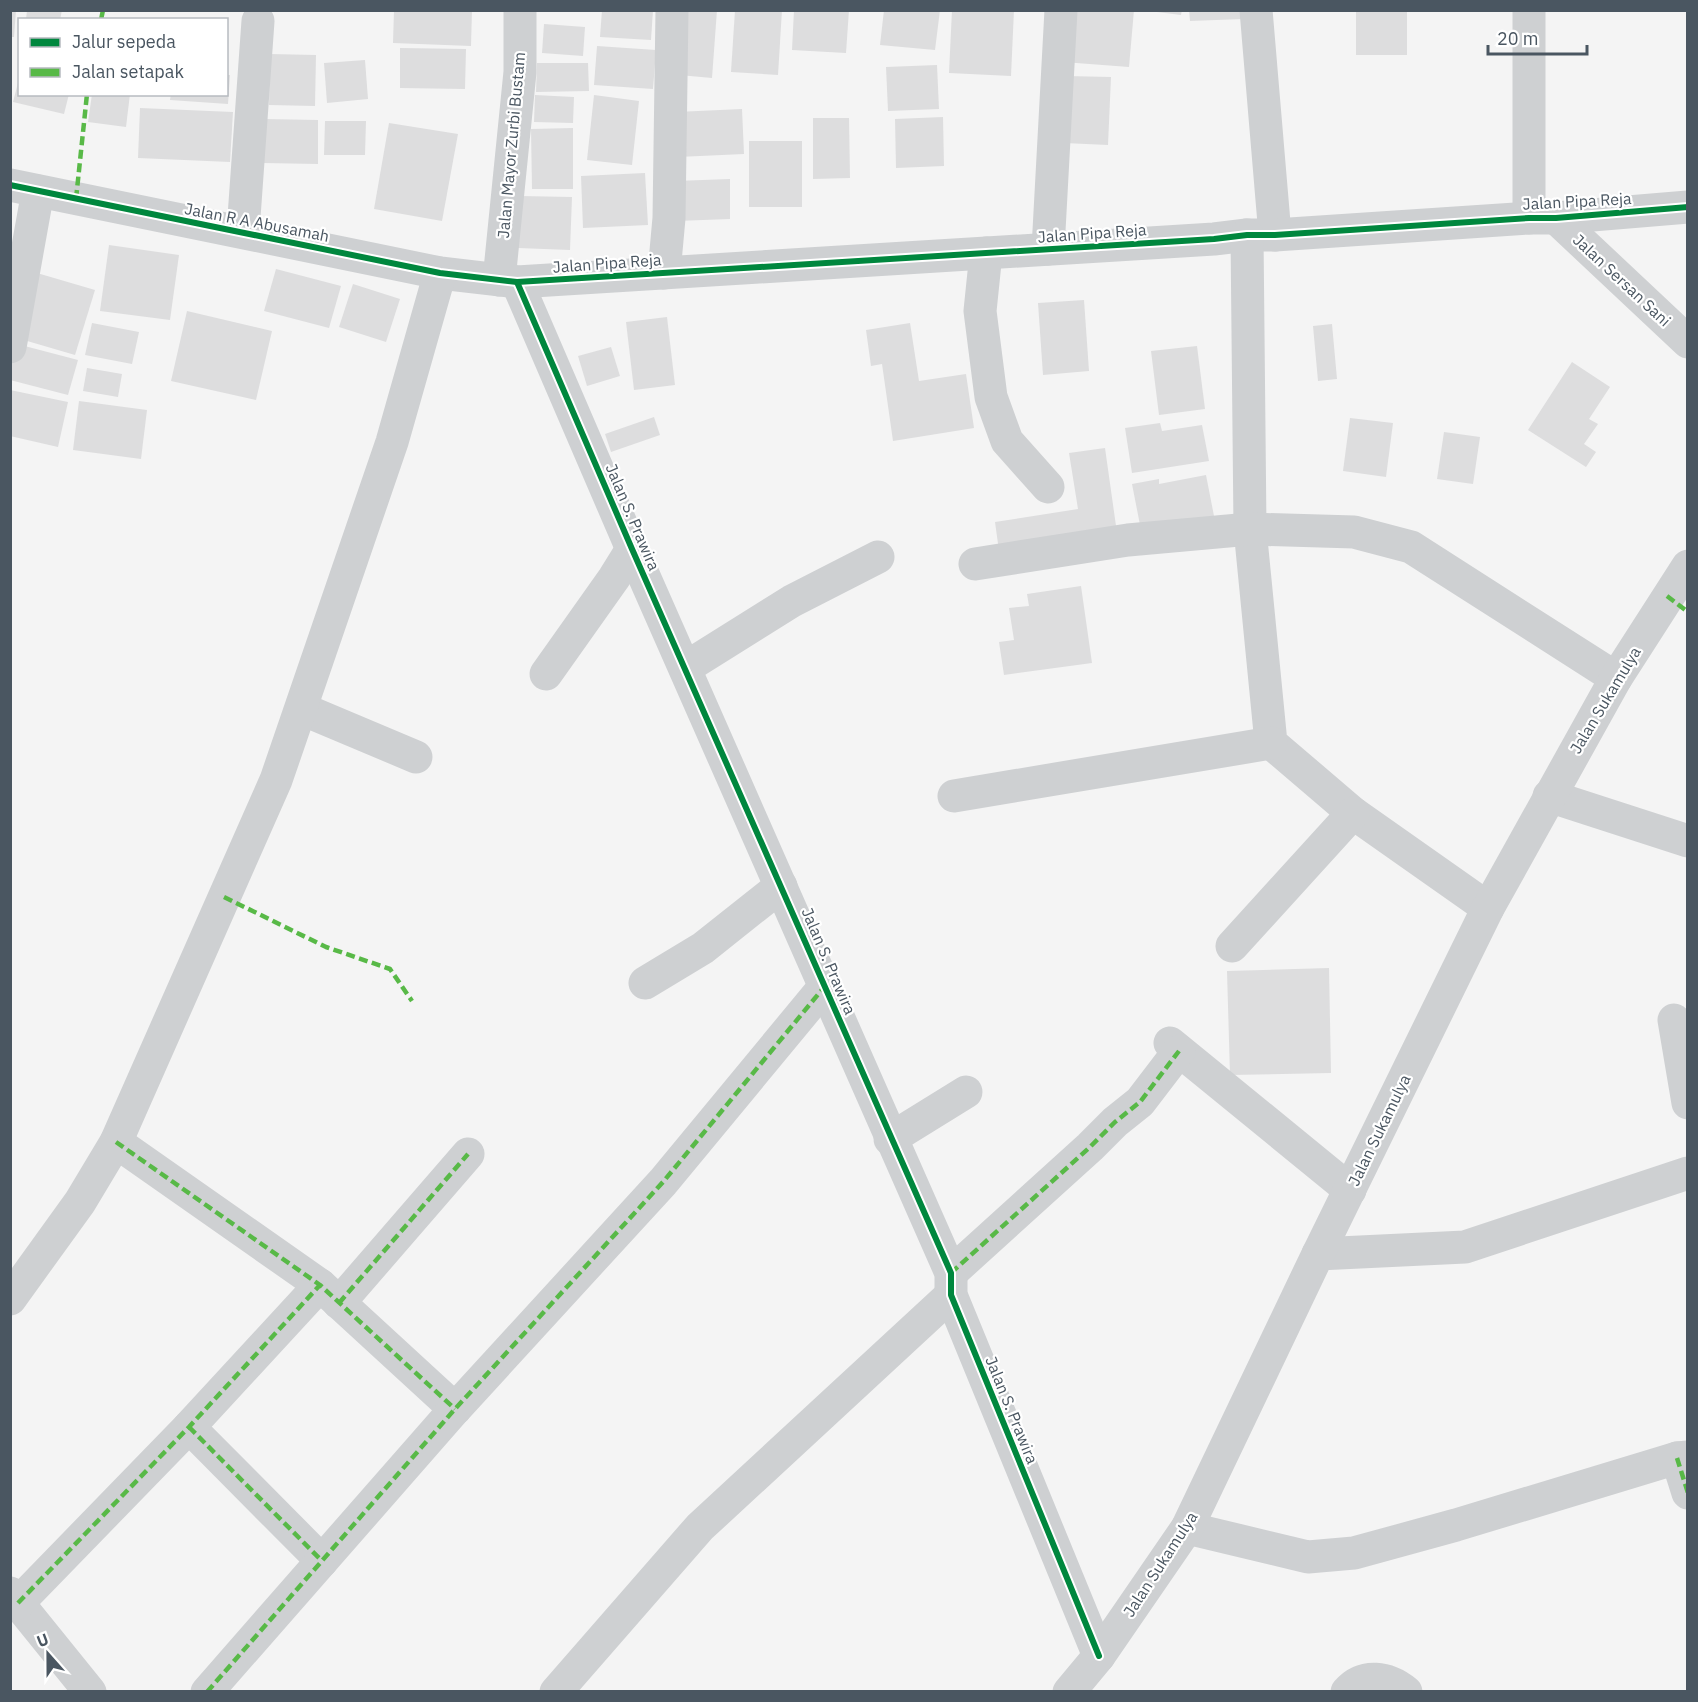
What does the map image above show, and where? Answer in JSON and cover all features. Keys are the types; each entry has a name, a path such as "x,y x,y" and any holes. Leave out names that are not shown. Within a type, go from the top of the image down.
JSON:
{"street":[{"name":"Jalan Mayor Zurbi Bustam","path":"508,281 520,72 520,10"},
{"path":"664,273 669,218 672,10"},
{"path":"1048,249 1060,10"},
{"path":"1256,10 1261,235 1250,529 1271,742 1353,813 1488,908"},
{"path":"1529,10 1542,218"},
{"path":"243,231 258,21"},
{"name":"Jalan R A Abusamah","path":"25,188 440,273 508,281"},
{"path":"10,347 25,188"},
{"name":"Jalan Pipa Reja","path":"508,281 986,254 1688,207"},
{"name":"Jalan Sersan Sani","path":"1542,218 1688,342"},
{"path":"986,254 980,311 991,398 1007,441 1048,487"},
{"path":"10,1299 80,1202 116,1142 276,780 392,442 440,273"},
{"name":"Jalan S. Prawira","path":"508,281 632,549 825,986 951,1284 1099,1656"},
{"path":"975,564 1128,540 1250,529 1354,532 1412,547 1616,678"},
{"path":"546,674 632,549"},
{"path":"685,668 792,601 878,557"},
{"name":"Jalan Sukamulya","path":"1069,1692 1099,1656 1187,1528 1317,1254 1488,908 1616,678 1678,604 1688,566"},
{"path":"302,709 416,757"},
{"path":"954,796 1271,742"},
{"path":"1549,796 1688,841"},
{"path":"1232,946 1353,813"},
{"path":"645,983 703,948 781,886"},
{"path":"207,1692 455,1409 663,1182 825,986"},
{"path":"1674,1020 1688,1103"},
{"path":"556,1692 700,1527 1115,1122 1140,1102 1174,1047 1350,1190"},
{"path":"890,1139 966,1092"},
{"path":"116,1142 329,1294 455,1409"},
{"path":"90,1692 14,1598 329,1294 468,1154"},
{"path":"1317,1254 1465,1247 1688,1173"},
{"path":"189,1427 322,1561"},
{"path":"1187,1528 1308,1557 1354,1553 1682,1457 1688,1493"},
{"path":"1347,1692 1354,1683 1370,1678 1396,1684 1406,1692"}],"building":[{"path":"10,10 16,10 14,37 10,37"},
{"path":"27,10 62,10 60,18 26,18"},
{"path":"394,10 472,10 471,46 393,43"},
{"path":"602,10 653,10 651,40 600,37"},
{"path":"684,10 717,10 712,78 679,75"},
{"path":"735,10 782,10 778,75 731,72"},
{"path":"794,10 849,10 846,53 792,50"},
{"path":"884,10 940,10 935,50 880,45"},
{"path":"952,10 1014,10 1011,76 949,73"},
{"path":"1067,10 1134,10 1129,67 1063,62"},
{"path":"1157,10 1182,10 1181,15 1157,12"},
{"path":"1189,10 1242,10 1243,19 1190,21"},
{"path":"1356,10 1407,10 1407,55 1356,55"},
{"path":"544,24 585,27 583,56 542,53"},
{"path":"597,46 656,50 653,89 594,85"},
{"path":"400,48 466,49 465,89 400,88"},
{"path":"270,54 316,55 315,106 269,105"},
{"path":"365,60 368,99 327,103 324,63"},
{"path":"537,63 588,63 589,91 536,92"},
{"path":"937,65 939,109 888,111 886,67"},
{"path":"228,75 230,75 228,104 170,100 171,96 228,96"},
{"path":"1066,76 1111,77 1108,145 1064,143"},
{"path":"18,83 18,96 68,96 64,114 13,102"},
{"path":"535,95 574,97 573,123 534,122"},
{"path":"594,95 639,101 632,165 587,160"},
{"path":"92,96 130,96 126,127 88,122"},
{"path":"140,108 233,112 230,162 138,158"},
{"path":"742,109 744,154 678,157 676,112"},
{"path":"943,117 944,166 896,168 895,119"},
{"path":"813,118 849,118 850,178 813,179"},
{"path":"264,119 318,120 318,164 263,163"},
{"path":"325,121 366,121 365,155 324,155"},
{"path":"389,123 458,134 442,221 374,209"},
{"path":"573,128 573,189 532,189 531,129"},
{"path":"749,141 802,141 802,207 749,207"},
{"path":"645,173 648,225 583,228 581,176"},
{"path":"730,179 730,219 676,221 675,181"},
{"path":"520,196 572,197 570,250 518,248"},
{"path":"109,245 179,255 170,320 100,311"},
{"path":"276,269 341,286 329,328 264,311"},
{"path":"37,273 95,290 75,355 17,338"},
{"path":"353,284 400,299 386,342 339,327"},
{"path":"1084,300 1089,371 1043,375 1038,303"},
{"path":"187,311 272,331 256,400 171,381"},
{"path":"667,317 675,385 634,390 626,322"},
{"path":"92,323 139,332 132,364 85,355"},
{"path":"910,323 919,381 966,374 974,428 893,441 882,364 871,366 866,330"},
{"path":"1332,324 1337,379 1318,381 1313,326"},
{"path":"17,344 78,360 68,395 10,380 10,367"},
{"path":"1197,346 1205,409 1159,415 1151,351"},
{"path":"611,347 620,376 587,386 578,356"},
{"path":"1572,362 1610,387 1589,419 1598,424 1584,444 1596,452 1586,467 1528,430"},
{"path":"87,368 122,374 118,397 83,391"},
{"path":"10,390 68,402 58,447 10,436"},
{"path":"79,401 147,410 141,459 73,450"},
{"path":"654,417 660,435 611,452 605,434"},
{"path":"1350,418 1393,423 1386,477 1343,471"},
{"path":"1160,423 1162,431 1202,425 1209,461 1132,473 1125,428"},
{"path":"1444,432 1480,437 1473,484 1437,479"},
{"path":"1105,448 1117,533 999,551 995,522 1078,509 1069,453"},
{"path":"1206,475 1214,516 1141,530 1132,484 1159,479 1159,484"},
{"path":"1081,586 1092,663 1004,675 999,642 1014,640 1009,608 1029,606 1027,594"},
{"path":"1329,968 1331,1073 1230,1075 1227,971"}],"marked path":[{"path":"101,18 103,10"},
{"path":"76,199 87,96"},
{"path":"1667,596 1688,612"},
{"path":"224,897 326,947 390,969 412,1001"},
{"path":"207,1692 455,1409 663,1182 825,986"},
{"path":"951,1273 1115,1122 1140,1102 1179,1051"},
{"path":"116,1142 320,1285 455,1409"},
{"path":"339,1303 468,1154"},
{"path":"18,1603 189,1427 320,1285"},
{"path":"189,1427 322,1561"},
{"path":"1677,1458 1688,1493"}],"cycle path":[{"path":"10,185 440,273 517,282 1214,239 1247,235 1556,218 1688,207"},
{"path":"517,282 951,1273 951,1295 1099,1656"}]}
